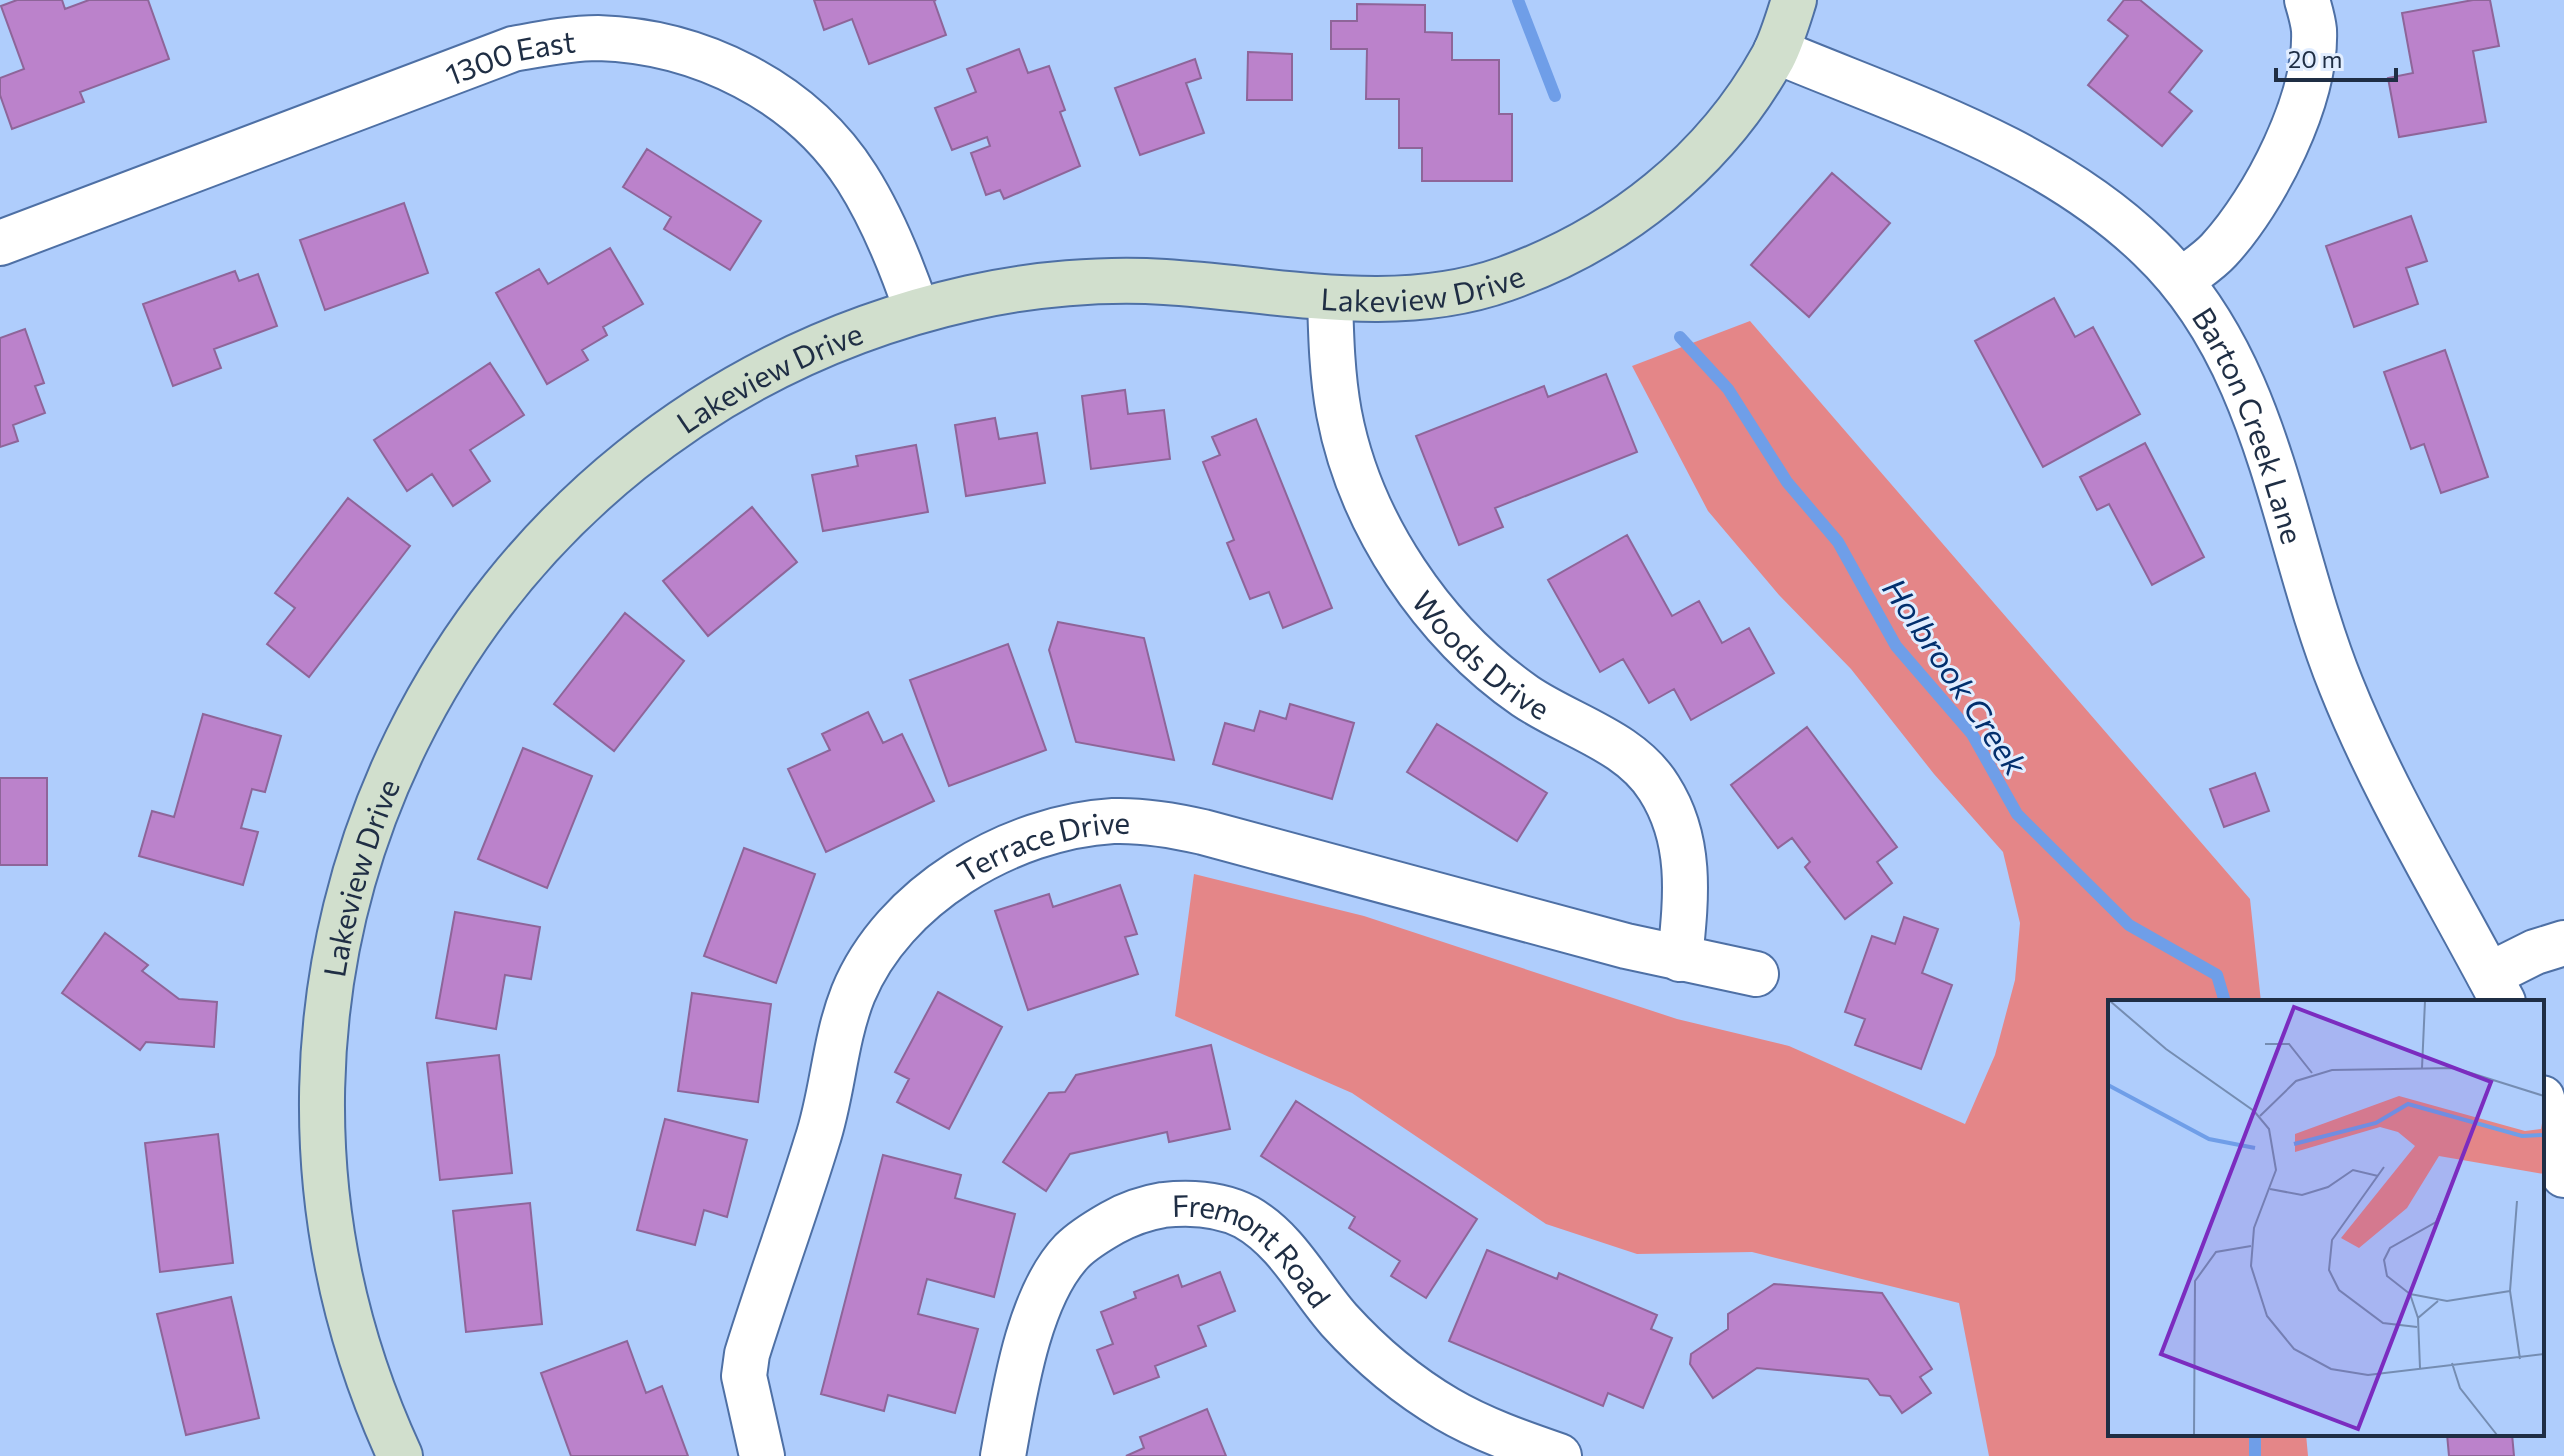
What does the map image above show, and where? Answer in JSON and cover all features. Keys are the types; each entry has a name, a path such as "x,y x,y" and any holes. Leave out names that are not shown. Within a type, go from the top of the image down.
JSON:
{"street":[{"name":"Lakeview Drive","path":"400,1456 371,1387 341,1285 324,1187 322,1120 325,1027 340,933 363,847 399,755 448,664 501,590 553,532 606,482 660,438 719,398 783,362 917,311 979,296 1101,282 1158,281 1330,298 1390,299 1466,290 1502,280 1575,248 1647,202 1683,174 1717,141 1744,104 1776,51 1794,0"},
{"path":"2181,281 2216,253 2239,226 2271,176 2292,131 2312,59 2314,28 2307,0"},
{"name":"1300 East","path":"0,243 513,49 555,41 596,38 638,42 715,62 752,79 789,104 825,138 855,174 881,217 917,311"},
{"name":"Barton Creek Lane","path":"1776,51 1941,119 2051,173 2121,221 2181,281 2213,327 2250,399 2319,626 2341,687 2401,812 2496,989"},
{"name":"Woods Drive","path":"1330,298 1332,358 1339,413 1351,461 1372,513 1421,594 1451,630 1485,663 1523,694 1557,716 1623,751 1644,768 1658,785 1680,833 1685,864 1686,893 1680,959"},
{"name":"Terrace Drive","path":"762,1456 744,1376 747,1354 827,1109 841,1029 854,992 873,958 924,899 992,854 1071,826 1113,821 1157,822 1680,959 1756,974"},
{"path":"2496,989 2535,952 2564,943"},
{"path":"2544,1105 2564,1175"},
{"name":"Fremont Road","path":"1003,1456 1032,1328 1058,1268 1073,1249 1126,1215 1183,1203 1216,1206 1245,1217 1270,1235 1342,1323 1375,1354 1447,1409 1559,1456"}],"shaded area":[{"path":"1750,321 2250,899 2261,1000 2108,1000 2108,1436 2306,1436 2308,1456 1989,1456 1959,1303 1752,1252 1637,1254 1546,1224 1352,1093 1175,1016 1194,874 1364,916 1677,1019 1789,1046 1965,1124 1995,1055 2015,980 2020,923 2003,852 1934,774 1851,669 1779,595 1708,511 1632,366"}],"building":[{"path":"17,0 62,0 65,9 89,0 148,0 169,59 80,92 84,102 12,129 0,95 0,78 24,69 1,6"},
{"path":"814,0 936,0 946,35 869,64 852,19 824,30"},
{"path":"2124,0 2140,0 2202,51 2169,92 2192,111 2162,146 2088,85 2128,36 2108,20"},
{"path":"2473,0 2490,0 2499,46 2473,51 2486,122 2399,137 2388,78 2413,73 2402,13"},
{"path":"1357,4 1425,5 1425,32 1452,33 1452,60 1499,60 1499,114 1512,114 1512,181 1422,181 1422,148 1399,148 1399,99 1366,99 1367,49 1331,49 1331,21 1357,21"},
{"path":"1019,49 1028,73 1049,66 1065,110 1060,112 1080,166 1004,199 1000,190 986,195 971,153 990,146 987,137 952,150 935,108 976,92 967,69"},
{"path":"1248,52 1292,54 1292,100 1247,100"},
{"path":"1195,59 1201,78 1186,83 1204,133 1140,155 1115,88"},
{"path":"647,149 761,221 730,270 664,229 671,217 623,187"},
{"path":"1832,173 1890,223 1809,317 1751,265"},
{"path":"404,203 428,273 325,310 300,240"},
{"path":"2411,216 2427,261 2406,268 2418,304 2354,327 2326,246"},
{"path":"610,248 643,304 603,327 607,335 582,350 588,360 547,384 496,293 539,269 548,284"},
{"path":"235,271 239,281 258,274 277,326 214,349 221,368 173,386 143,304"},
{"path":"2054,298 2075,337 2093,327 2140,414 2043,467 1975,341"},
{"path":"25,329 44,383 35,386 45,413 13,425 18,441 0,447 0,338"},
{"path":"2445,350 2488,477 2441,493 2424,444 2411,449 2384,372"},
{"path":"490,363 524,415 470,450 490,481 453,506 432,474 407,491 374,440"},
{"path":"1606,374 1637,452 1495,508 1503,527 1459,545 1416,436 1544,386 1548,397"},
{"path":"1125,390 1128,414 1164,410 1170,459 1091,469 1082,396"},
{"path":"995,418 999,439 1037,433 1045,483 966,496 955,425"},
{"path":"1256,419 1332,608 1283,628 1269,592 1250,599 1227,543 1234,540 1203,462 1220,455 1212,437"},
{"path":"2145,443 2204,557 2152,585 2109,504 2097,510 2080,477"},
{"path":"916,445 928,512 823,531 812,475 858,466 856,456"},
{"path":"348,498 410,546 309,677 267,644 295,608 275,593"},
{"path":"752,507 797,562 708,636 663,581"},
{"path":"1627,535 1672,616 1699,601 1722,643 1749,628 1774,673 1691,720 1674,689 1649,703 1623,659 1600,672 1548,580"},
{"path":"625,613 684,661 614,751 554,704"},
{"path":"1058,622 1144,638 1174,760 1076,742 1049,650"},
{"path":"1008,644 1046,750 949,786 910,680"},
{"path":"1290,704 1354,723 1332,799 1213,764 1225,723 1254,731 1260,711 1286,719"},
{"path":"868,712 883,743 902,734 934,801 826,852 788,769 830,750 822,734"},
{"path":"203,714 281,736 265,792 252,789 241,828 258,832 243,885 139,856 152,811 174,817"},
{"path":"1437,724 1547,793 1517,841 1407,772"},
{"path":"1807,727 1897,847 1877,862 1892,883 1845,919 1805,867 1810,862 1792,838 1778,848 1731,785"},
{"path":"523,748 592,776 547,888 478,859"},
{"path":"2255,773 2269,811 2224,827 2210,789"},
{"path":"0,778 47,778 47,865 0,865"},
{"path":"744,848 815,874 776,983 704,956"},
{"path":"1120,885 1137,934 1125,937 1138,974 1028,1010 995,911 1049,894 1053,907"},
{"path":"455,912 540,927 531,979 505,975 496,1029 436,1018"},
{"path":"1904,917 1938,929 1922,973 1952,985 1921,1069 1855,1045 1865,1019 1845,1012 1872,936 1895,944"},
{"path":"105,933 148,965 142,971 179,999 217,1002 214,1047 146,1042 140,1050 62,993"},
{"path":"938,992 1002,1027 949,1129 897,1102 909,1079 895,1072"},
{"path":"692,993 771,1004 758,1102 678,1091"},
{"path":"1211,1045 1230,1129 1169,1142 1167,1132 1070,1154 1046,1191 1003,1162 1049,1093 1065,1092 1076,1075"},
{"path":"499,1055 512,1173 440,1180 427,1063"},
{"path":"1296,1101 1477,1219 1426,1298 1391,1276 1400,1261 1349,1228 1355,1217 1261,1156"},
{"path":"665,1119 747,1140 727,1217 704,1210 695,1245 637,1230"},
{"path":"218,1134 233,1263 160,1272 145,1143"},
{"path":"883,1155 961,1175 955,1198 1015,1214 994,1297 927,1279 918,1314 978,1329 955,1413 888,1395 884,1411 821,1394"},
{"path":"530,1203 542,1324 466,1332 453,1211"},
{"path":"1487,1250 1557,1279 1559,1273 1657,1315 1651,1329 1672,1338 1643,1408 1608,1393 1603,1406 1449,1341"},
{"path":"1220,1272 1235,1311 1198,1326 1206,1346 1155,1366 1159,1377 1114,1394 1097,1350 1113,1344 1101,1312 1136,1298 1134,1292 1178,1275 1182,1287"},
{"path":"1774,1284 1882,1293 1932,1369 1920,1377 1931,1393 1902,1413 1890,1396 1880,1395 1868,1379 1757,1368 1713,1398 1690,1364 1691,1354 1728,1329 1728,1314"},
{"path":"231,1297 259,1418 186,1435 157,1314"},
{"path":"627,1341 646,1393 662,1386 688,1456 571,1456 541,1373"},
{"path":"1207,1409 1226,1456 1126,1456 1144,1448 1140,1437"},
{"path":"2447,1436 2512,1436 2514,1456 2449,1456"}],"waterway":[{"name":"Holbrook Creek","path":"1518,0 1555,96"},
{"name":"Holbrook Creek","path":"1680,337 1728,389 1787,482 1838,542 1896,646 1972,734 2017,814 2129,925 2217,975 2224,1000"},
{"name":"Holbrook Creek","path":"2255,1436 2255,1456"}]}
